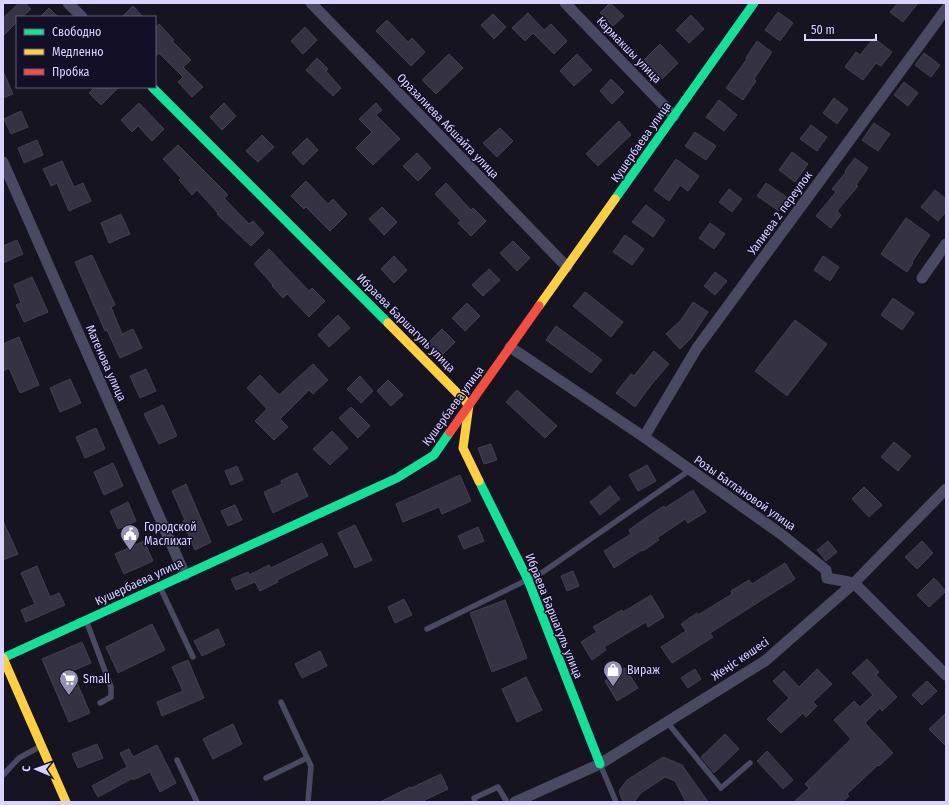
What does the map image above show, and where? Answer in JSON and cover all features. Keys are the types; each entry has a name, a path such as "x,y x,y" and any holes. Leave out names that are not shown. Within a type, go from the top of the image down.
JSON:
{"street":[{"path":"68,3 81,16"},
{"name":"Оразалиева Абшайта улица","path":"311,3 567,267"},
{"name":"Кармакшы улица","path":"565,3 674,116"},
{"name":"Кушербаева улица","path":"3,658 397,478 434,455 754,3"},
{"name":"Уалиева 2 переулок","path":"644,437 697,348 946,10"},
{"name":"Ибраева Баршагуль улица","path":"153,88 469,405 463,448 528,580 600,764"},
{"name":"Матенова улица","path":"3,162 185,575"},
{"path":"922,278 946,244"},
{"name":"Розы Баглановой улица","path":"510,347 644,437 782,534 826,570 827,578 854,583"},
{"name":"Жеңіс көшесі","path":"514,802 600,764 765,661 854,583 946,489"},
{"path":"854,583 946,676"},
{"path":"3,658 66,802"}],"lane":[{"path":"427,629 543,572 690,470"},
{"path":"160,586 193,657"},
{"path":"86,620 111,687 111,697 100,703"},
{"path":"282,702 311,766 308,802"},
{"path":"667,722 721,788 750,763"},
{"path":"3,775 19,758 41,745"},
{"path":"266,778 307,758"},
{"path":"177,760 197,802"},
{"path":"600,764 616,802"},
{"path":"475,802 474,798 498,787 506,802"}],"building":[{"path":"19,3 25,3 31,9 23,16 16,16 16,23 3,36 3,18"},
{"path":"610,3 624,16 613,26 600,13"},
{"path":"898,3 918,3 903,22 890,12"},
{"path":"133,6 142,16 123,16"},
{"path":"49,8 57,16 41,16"},
{"path":"778,12 793,23 780,41 765,30"},
{"path":"528,13 544,30 551,24 567,41 554,54 533,33 525,41 512,28"},
{"path":"493,14 506,27 494,39 481,25"},
{"path":"691,15 704,29 689,43 676,30"},
{"path":"387,20 408,42 412,38 425,52 411,66 376,31"},
{"path":"159,24 174,40 172,41 191,60 183,67 203,87 192,97 178,82 183,77 159,53 156,56 156,27"},
{"path":"305,27 317,40 303,54 291,41"},
{"path":"874,38 892,52 881,66 876,63 863,80 845,67 856,52 860,55"},
{"path":"757,41 772,52 754,79 756,81 743,100 726,88 747,59 746,58"},
{"path":"660,44 678,63 662,79 644,60"},
{"path":"924,53 940,65 931,77 915,65"},
{"path":"449,54 463,68 436,94 422,80"},
{"path":"577,54 592,70 574,86 560,71"},
{"path":"317,58 328,69 326,71 341,88 333,96 306,70"},
{"path":"3,71 13,94 3,98"},
{"path":"611,79 624,92 612,104 600,91"},
{"path":"904,82 918,93 908,106 894,95"},
{"path":"94,88 118,88 101,105 89,93"},
{"path":"834,98 848,109 837,124 823,113"},
{"path":"719,100 737,115 724,131 706,117"},
{"path":"139,103 164,129 152,141 138,126 132,132 121,120"},
{"path":"224,103 236,116 222,130 210,117"},
{"path":"376,103 382,110 376,115 400,139 373,165 356,148 372,132 359,119"},
{"path":"21,111 28,127 11,134 4,119"},
{"path":"619,121 631,135 598,166 586,154"},
{"path":"874,123 890,134 878,151 862,140"},
{"path":"811,125 827,137 817,151 800,139"},
{"path":"500,128 513,141 497,157 483,143"},
{"path":"695,132 716,146 706,160 685,146"},
{"path":"262,135 274,147 258,162 246,151"},
{"path":"307,138 318,150 303,165 292,153"},
{"path":"37,140 43,155 24,163 18,148"},
{"path":"178,145 228,195 224,198 249,224 253,221 264,233 251,246 217,214 218,213 197,190 192,195 179,180 181,178 163,159"},
{"path":"792,152 808,164 795,182 779,170"},
{"path":"417,153 431,168 418,181 403,166"},
{"path":"855,158 868,168 856,185 858,186 837,211 841,215 831,228 816,216 836,192 832,189"},
{"path":"676,159 699,176 688,191 680,185 669,201 654,190"},
{"path":"62,161 74,187 83,183 91,201 69,211 57,183 51,186 43,169"},
{"path":"306,181 328,204 333,199 347,214 330,231 306,207 304,209 291,196"},
{"path":"446,183 471,210 473,208 486,221 471,236 458,223 461,221 435,194"},
{"path":"766,183 788,198 779,211 757,196"},
{"path":"729,189 742,199 732,212 719,202"},
{"path":"935,190 946,199 946,212 938,221 921,207"},
{"path":"646,205 665,220 653,237 632,222"},
{"path":"382,207 397,222 384,235 369,219"},
{"path":"121,214 130,234 109,243 101,223"},
{"path":"906,218 930,235 907,272 881,254"},
{"path":"710,223 725,234 714,249 699,238"},
{"path":"625,235 644,249 632,265 613,252"},
{"path":"17,240 23,254 3,263 3,246"},
{"path":"513,241 530,258 517,271 500,253"},
{"path":"269,249 309,291 312,288 325,301 309,317 287,294 283,298 254,264"},
{"path":"92,255 115,305 111,307 122,334 133,329 142,348 120,358 107,330 105,331 75,262"},
{"path":"394,256 407,270 394,283 381,269"},
{"path":"823,256 839,267 830,281 814,270"},
{"path":"489,269 500,280 483,296 472,285"},
{"path":"715,272 727,281 715,295 704,286"},
{"path":"32,277 48,312 24,322 16,305 21,303 14,285"},
{"path":"585,292 623,322 611,337 573,306"},
{"path":"893,298 914,313 902,330 881,315"},
{"path":"693,302 708,312 691,338 680,349 666,334 681,320"},
{"path":"467,303 480,316 465,331 452,318"},
{"path":"338,315 350,328 329,347 318,335"},
{"path":"795,320 827,344 787,396 755,371"},
{"path":"556,326 602,360 591,373 546,340"},
{"path":"442,329 455,342 441,356 428,343"},
{"path":"19,337 39,385 20,393 9,368 3,371 3,344"},
{"path":"654,351 669,364 635,407 616,393 631,374 634,376"},
{"path":"313,364 328,380 313,394 309,390 280,419 288,427 274,440 255,421 267,409 247,388 260,375 279,395"},
{"path":"146,369 156,391 140,398 130,376"},
{"path":"360,376 373,391 361,403 347,389"},
{"path":"70,379 81,403 60,412 50,388"},
{"path":"388,380 403,395 391,406 377,391"},
{"path":"517,390 557,426 545,438 506,402"},
{"path":"163,405 177,436 159,444 144,414"},
{"path":"351,407 370,426 358,438 339,418"},
{"path":"96,428 105,449 85,458 76,437"},
{"path":"332,431 348,448 330,465 313,449"},
{"path":"894,442 911,456 898,471 881,457"},
{"path":"491,444 497,460 484,464 478,448"},
{"path":"113,463 123,486 104,495 94,472"},
{"path":"647,465 656,481 638,491 629,475"},
{"path":"237,466 243,480 231,485 225,471"},
{"path":"297,473 308,496 273,513 264,492 282,484 281,481"},
{"path":"460,475 471,501 442,514 439,507 403,522 396,504"},
{"path":"186,484 211,542 195,550 183,521 185,520 172,491"},
{"path":"610,486 620,499 600,515 590,502"},
{"path":"864,487 882,505 869,517 852,499"},
{"path":"693,490 706,512 688,523 685,519 657,538 659,540 614,568 604,551 631,534 629,530 644,519 664,506 665,508"},
{"path":"128,502 136,521 118,529 110,511"},
{"path":"235,505 242,520 228,526 221,511"},
{"path":"3,521 18,554 3,560"},
{"path":"355,525 372,560 355,568 338,533"},
{"path":"478,527 484,541 464,549 458,536"},
{"path":"144,541 153,561 124,574 115,554"},
{"path":"828,541 837,552 826,561 817,550"},
{"path":"922,541 933,553 917,569 905,557"},
{"path":"322,543 328,555 277,580 278,582 260,591 255,582 236,590 231,579 248,572 249,575 269,565 271,568"},
{"path":"785,563 795,579 710,633 713,637 672,663 661,647 686,631 681,624 697,613 698,615 732,594 731,591 749,580 752,584"},
{"path":"37,566 50,597 59,593 65,605 26,622 21,610 35,604 21,573"},
{"path":"573,571 579,586 567,591 561,576"},
{"path":"934,578 946,591 929,607 917,595"},
{"path":"651,595 664,617 648,627 646,622 604,647 606,650 592,660 581,642 597,632 593,627 622,610 623,612"},
{"path":"404,599 412,615 395,623 388,607"},
{"path":"505,600 527,658 492,672 470,613"},
{"path":"152,624 165,650 118,673 106,647"},
{"path":"218,629 225,645 202,656 194,641"},
{"path":"82,642 91,663 72,671 90,713 69,722 42,659"},
{"path":"320,651 327,666 302,678 295,664"},
{"path":"867,659 879,672 876,675 897,697 882,711 880,708 865,723 893,753 847,794 849,796 842,802 794,802 809,788 805,784 851,739 834,720 854,701 860,707 873,695 852,673"},
{"path":"188,660 204,698 162,716 157,702 183,691 172,667"},
{"path":"625,668 638,688 617,701 605,681"},
{"path":"695,669 701,679 688,688 681,678"},
{"path":"817,669 832,684 813,702 817,706 806,717 803,713 781,733 767,719 789,698 773,681 784,671 799,687"},
{"path":"526,677 542,710 517,722 502,689"},
{"path":"927,681 937,691 922,705 912,695"},
{"path":"946,713 946,746 929,729"},
{"path":"233,724 242,744 213,759 203,739"},
{"path":"725,734 739,749 714,773 701,757"},
{"path":"97,744 103,758 78,768 72,754"},
{"path":"157,745 176,783 160,792 150,772 133,780 133,778 98,797 92,786 127,767 120,753 129,749 133,757"},
{"path":"767,751 793,780 783,789 757,761"},
{"path":"663,757 682,765 708,802 686,802 675,781 665,777 641,793 634,802 623,802 619,791 627,780"},
{"path":"441,774 448,789 421,802 380,802 410,787 411,788"}],"traffic: fast":[{"path":"615,199 754,3"},
{"path":"153,88 388,323"},
{"path":"3,658 397,478 434,455 450,432"},
{"path":"479,481 528,580 600,764"}],"traffic: slow":[{"path":"539,306 615,199"},
{"path":"388,323 469,405 463,448 479,481"},
{"path":"3,658 66,802"}],"traffic: jam":[{"path":"450,432 539,306"}],"place":[{"name":"Городской Маслихат","path":"130,551"},
{"name":"Вираж","path":"613,687"},
{"name":"Small","path":"69,696"}]}
